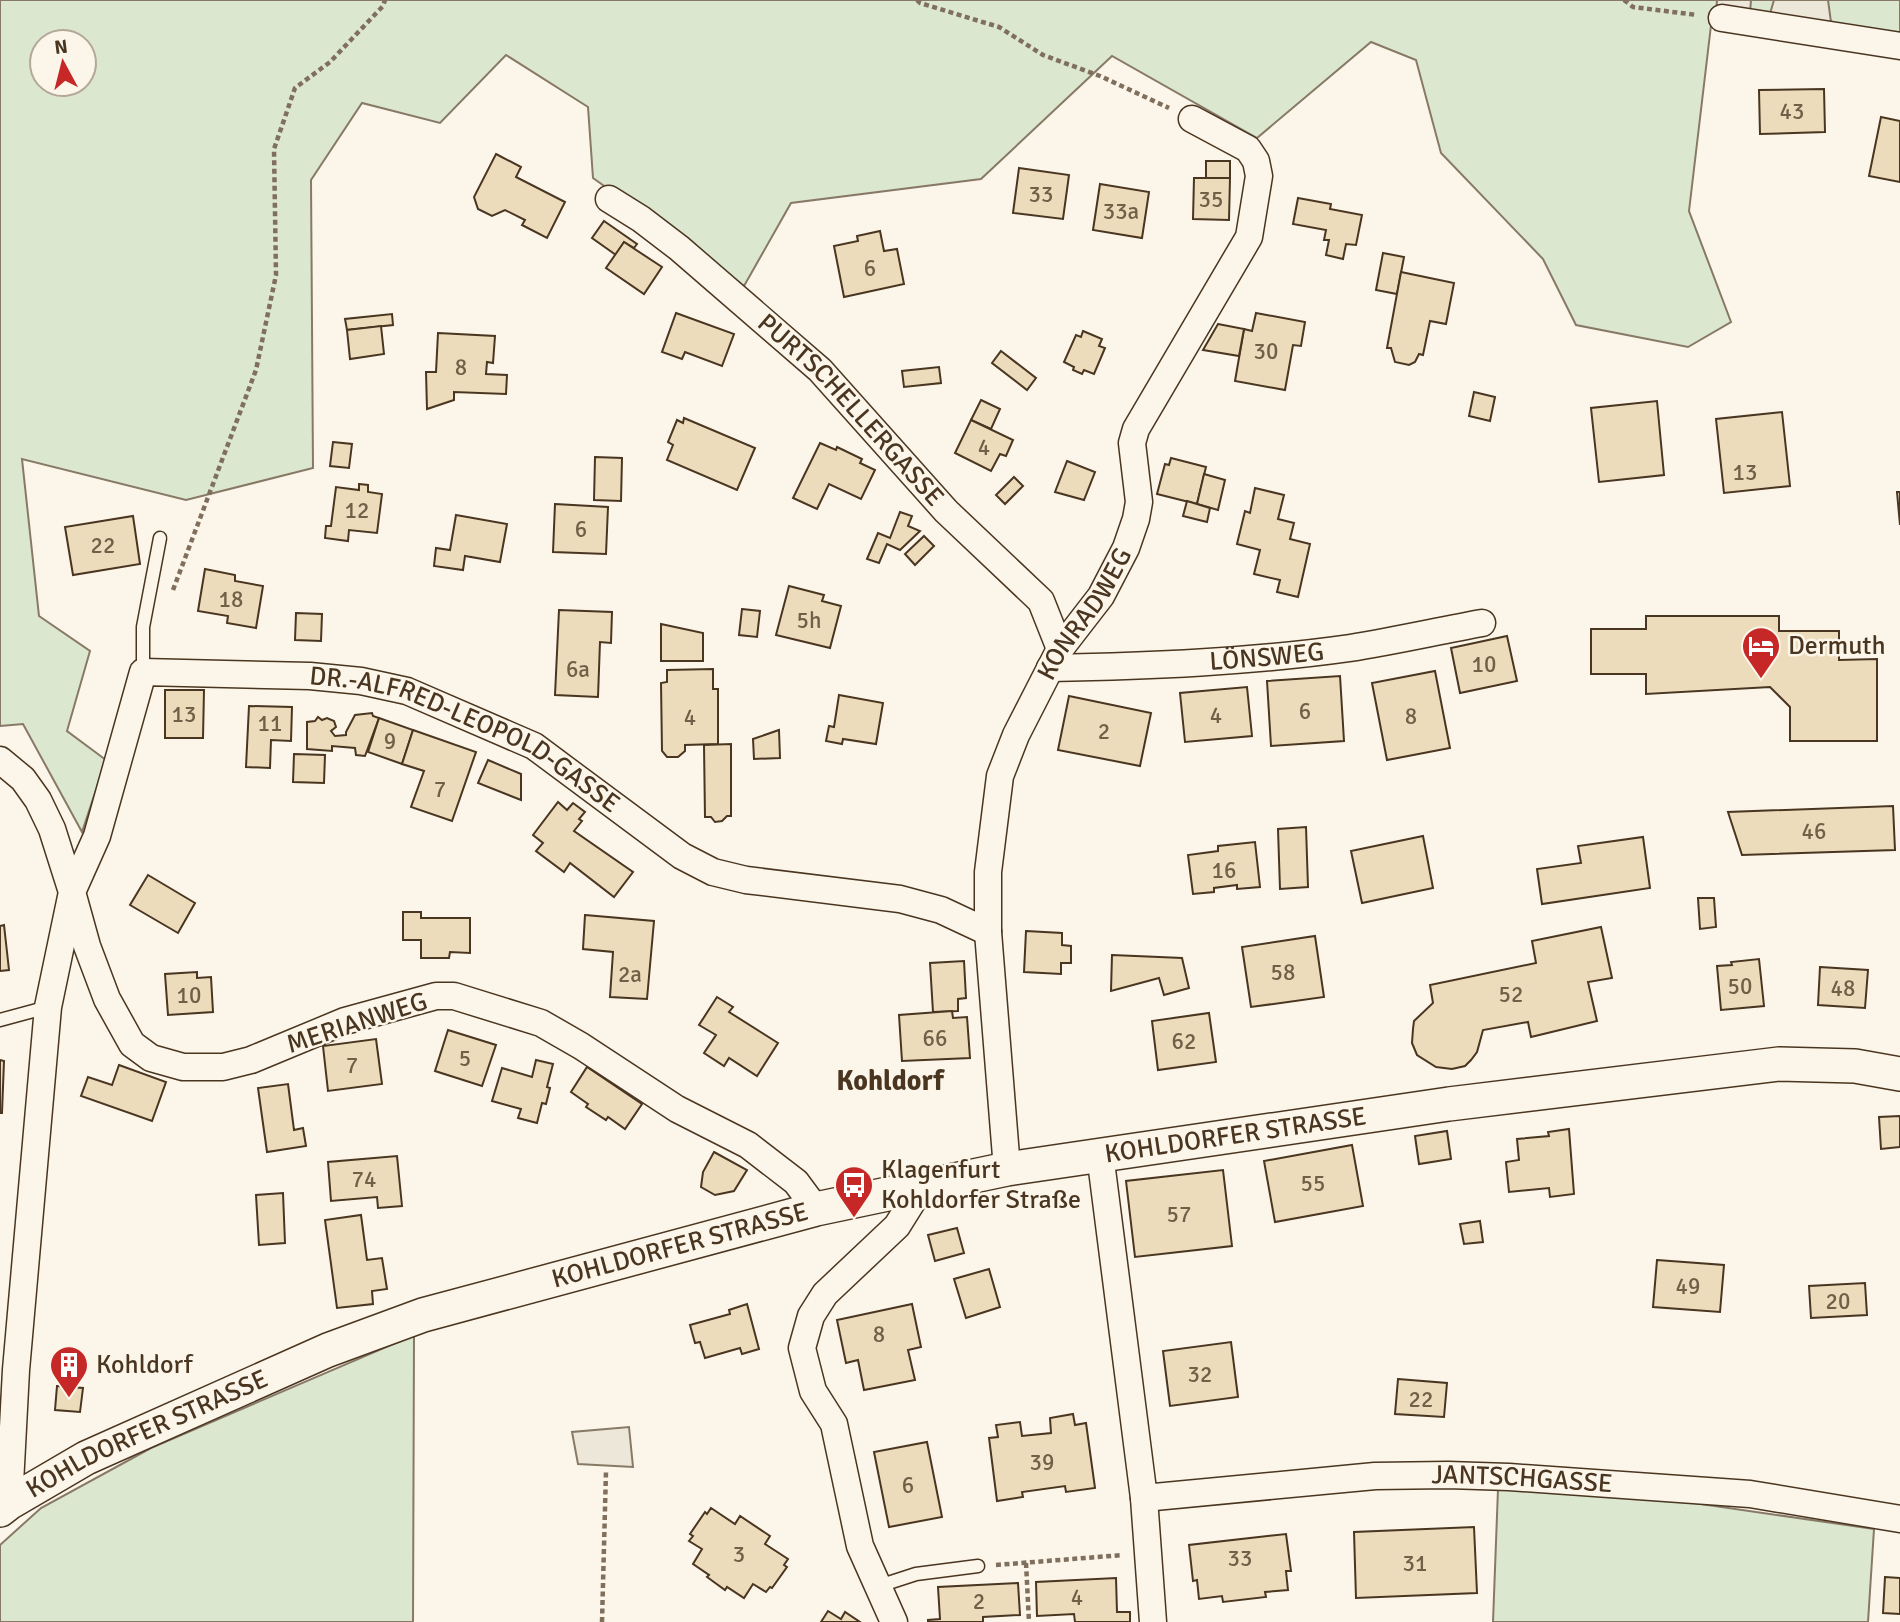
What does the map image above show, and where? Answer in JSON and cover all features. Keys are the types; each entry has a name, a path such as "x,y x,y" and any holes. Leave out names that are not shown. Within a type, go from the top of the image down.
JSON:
{"street":[{"path":"1723,18 1900,47"},
{"name":"KONRADWEG","path":"1007,1169 988,932 988,872 1000,776 1016,736 1055,658 1101,596 1126,548 1139,502 1132,443 1136,429 1249,237 1259,176 1256,161 1248,149 1192,119"},
{"name":"PURTSCHELLERGASSE","path":"609,199 679,248 820,370 946,511 1041,601 1055,658"},
{"name":"LÖNSWEG","path":"1055,658 1124,666 1267,657 1351,648 1482,623"},
{"path":"4,1506 8,1370 48,1007 72,892 97,836 143,672"},
{"name":"DR.-ALFRED-LEOPOLD-GASSE","path":"143,672 310,676 361,681 407,691 534,746 681,856 713,872 746,880 900,899 941,910 988,932"},
{"name":"MERIANWEG","path":"0,760 23,779 38,800 52,829 87,946 107,999 132,1044 150,1058 183,1067 223,1067 251,1060 345,1021 436,996 454,996 541,1023 677,1108 748,1144 796,1182 816,1209"},
{"name":"KOHLDORFER STRASSE","path":"4,1506 86,1458 328,1350 423,1315 816,1209 1007,1169 1449,1104 1779,1064 1855,1066 1900,1074"},
{"path":"1100,1154 1144,1499 1153,1622"},
{"path":"894,1622 860,1546 834,1424 813,1391 802,1348 811,1315 825,1294 897,1226 922,1186"},
{"name":"JANTSCHGASSE","path":"1144,1499 1375,1476 1448,1475 1750,1494 1900,1519"}],"lane":[{"path":"143,672 143,626 160,538"},
{"path":"0,1020 48,1007"},
{"path":"879,1586 916,1574 978,1566"}],"path":[{"path":"171,596 256,370 276,275 274,149 295,88 330,62 383,6 384,0"},
{"path":"917,0 920,4 999,27 1043,55 1100,76 1192,119"},
{"path":"1624,0 1633,7 1723,18"},
{"path":"602,1622 606,1471"},
{"path":"978,1566 1148,1553"},
{"path":"1026,1563 1029,1622"}],"green space":[{"path":"0,0 1900,0 1900,38 1712,17 1689,211 1731,322 1688,347 1576,325 1543,259 1441,153 1416,60 1371,42 1257,138 1112,56 981,179 791,203 744,286 593,178 588,107 506,55 440,123 362,103 311,180 313,468 186,500 22,459 39,616 90,651 67,731 106,760 82,832 23,724 0,726"},
{"path":"414,1335 413,1622 0,1622 0,1545 41,1508 151,1448"},
{"path":"1498,1489 1694,1503 1874,1529 1868,1622 1493,1622"}],"shaded area":[{"path":"1717,0 1751,0 1750,13 1769,17 1774,0 1828,0 1831,22 1829,40 1715,30"},
{"path":"629,1427 633,1467 578,1464 572,1432"}],"building":[{"path":"1824,89 1825,132 1760,134 1759,90"},
{"path":"1881,117 1900,121 1900,182 1869,176"},
{"path":"496,154 521,167 516,177 565,202 547,238 522,225 525,220 505,210 492,216 478,209 474,197"},
{"path":"1206,161 1230,161 1230,178 1206,178"},
{"path":"1019,168 1069,175 1063,219 1013,213"},
{"path":"1194,178 1230,178 1229,220 1193,219"},
{"path":"1100,184 1149,192 1142,238 1093,230"},
{"path":"1298,198 1331,204 1330,209 1362,215 1356,245 1346,244 1343,259 1326,255 1329,240 1324,240 1326,230 1293,224"},
{"path":"604,221 637,244 634,248 624,242 616,255 592,238"},
{"path":"880,231 884,251 897,249 904,284 844,297 834,246 858,241 857,236"},
{"path":"624,242 662,267 644,294 606,268"},
{"path":"1383,253 1404,257 1397,294 1376,290"},
{"path":"1401,272 1454,283 1446,324 1430,321 1423,355 1419,354 1415,362 1409,365 1395,362 1391,348 1387,348"},
{"path":"676,313 734,334 722,366 685,352 682,359 662,352"},
{"path":"1256,313 1305,322 1301,346 1293,345 1285,390 1235,381 1244,329 1252,331"},
{"path":"392,314 393,325 347,330 345,319"},
{"path":"1218,324 1244,329 1239,356 1203,350"},
{"path":"381,326 384,354 350,359 347,330"},
{"path":"1083,331 1102,339 1099,346 1105,348 1094,374 1084,370 1082,374 1064,362 1076,335 1081,337"},
{"path":"438,333 495,336 493,363 487,362 486,374 507,375 506,394 454,392 454,400 427,409 426,372 436,372"},
{"path":"1001,351 1036,378 1027,390 992,363"},
{"path":"939,367 941,383 904,387 902,371"},
{"path":"1474,392 1495,397 1490,421 1469,416"},
{"path":"981,400 1000,409 991,429 971,420"},
{"path":"1657,401 1664,475 1599,482 1591,408"},
{"path":"1782,412 1790,486 1724,493 1716,419"},
{"path":"684,418 755,448 737,490 667,460 673,445 668,442 677,420 683,423"},
{"path":"971,420 1013,440 1006,456 1000,454 991,471 955,453"},
{"path":"333,442 352,444 349,468 330,466"},
{"path":"820,443 836,450 837,447 862,459 860,463 875,470 861,499 829,484 817,509 793,498"},
{"path":"595,457 622,458 621,501 594,500"},
{"path":"1171,458 1206,467 1197,504 1157,494 1165,464 1169,465"},
{"path":"1067,461 1095,472 1084,500 1055,492"},
{"path":"1204,474 1225,480 1218,510 1197,504"},
{"path":"1014,477 1023,486 1005,504 996,495"},
{"path":"359,484 368,485 368,492 382,494 377,533 349,530 348,541 325,538 326,526 331,526 336,487 359,490"},
{"path":"1255,488 1284,495 1278,519 1294,523 1290,539 1310,544 1298,597 1277,592 1280,580 1254,574 1260,550 1237,544 1245,511 1250,513"},
{"path":"1897,492 1900,492 1900,525"},
{"path":"1187,501 1210,508 1207,522 1183,516"},
{"path":"555,504 608,507 606,554 553,552"},
{"path":"900,512 912,516 908,526 920,531 900,550 887,544 879,563 867,559 878,533 890,538"},
{"path":"456,515 507,524 500,562 465,556 463,570 434,566 436,548 450,550"},
{"path":"133,516 140,564 73,575 65,527"},
{"path":"924,536 934,546 915,565 905,554"},
{"path":"205,569 235,575 235,581 263,586 256,628 227,623 228,616 198,611"},
{"path":"789,586 824,595 822,601 841,606 830,648 776,635"},
{"path":"742,609 760,611 757,637 739,635"},
{"path":"559,610 612,612 611,643 600,642 598,697 555,695"},
{"path":"296,613 322,614 321,641 295,640"},
{"name":"Dermuth","path":"1646,616 1779,616 1779,631 1839,631 1839,660 1877,659 1877,741 1790,741 1790,707 1770,687 1646,694 1646,674 1591,674 1591,629 1646,629"},
{"path":"661,624 703,633 703,661 661,661"},
{"path":"1507,636 1517,681 1460,693 1451,648"},
{"path":"713,669 713,689 718,689 718,744 685,745 685,751 678,757 667,757 662,751 661,683 667,682 667,670"},
{"path":"1435,671 1450,748 1387,760 1372,683"},
{"path":"1340,676 1344,741 1271,746 1267,681"},
{"path":"1247,687 1252,736 1185,742 1180,693"},
{"path":"165,690 204,690 203,738 165,738"},
{"path":"839,695 883,703 876,744 843,739 842,744 826,741 829,726 834,727"},
{"path":"1069,696 1151,713 1140,766 1058,750"},
{"path":"249,706 292,707 291,741 271,740 270,768 246,767"},
{"path":"372,713 379,718 365,756 356,755 355,748 332,746 332,751 307,749 307,722 315,721 318,717 322,720 327,718 334,721 336,727 331,731 335,736 346,735 355,715"},
{"path":"379,718 413,730 402,764 368,752"},
{"path":"413,730 476,752 452,821 411,807 424,771 402,764"},
{"path":"779,730 780,758 754,759 753,739"},
{"path":"731,744 731,816 715,822 711,817 705,817 704,745"},
{"path":"294,754 325,755 324,783 293,782"},
{"path":"488,760 521,774 521,800 478,783"},
{"path":"558,802 567,810 573,803 585,812 574,831 633,872 614,897 570,863 564,872 536,851 543,843 533,835"},
{"path":"1893,806 1895,850 1742,855 1728,812"},
{"path":"1306,827 1308,887 1280,889 1278,829"},
{"path":"1423,836 1433,888 1362,903 1351,851"},
{"path":"1643,837 1650,888 1542,904 1537,869 1581,863 1578,846"},
{"path":"1255,842 1260,887 1237,889 1237,885 1214,888 1214,892 1193,894 1188,855 1218,851 1218,846"},
{"path":"148,875 195,903 178,933 130,905"},
{"path":"1698,898 1714,898 1716,927 1700,929"},
{"path":"403,912 421,912 421,918 470,918 470,953 450,952 449,958 421,958 421,940 403,940"},
{"path":"585,915 654,921 647,999 610,997 613,952 583,949"},
{"path":"4,925 9,970 0,971 0,926"},
{"path":"1601,927 1612,978 1588,982 1597,1021 1531,1037 1528,1022 1483,1030 1477,1052 1471,1060 1465,1066 1452,1069 1436,1067 1417,1055 1412,1043 1414,1021 1433,1003 1430,985 1536,963 1532,941"},
{"path":"1026,931 1062,933 1062,945 1071,946 1071,963 1061,963 1061,974 1024,972"},
{"path":"1315,936 1324,997 1251,1007 1242,947"},
{"path":"1112,955 1182,958 1189,988 1164,995 1159,978 1111,991"},
{"path":"1759,959 1764,1006 1721,1010 1717,966"},
{"path":"964,961 966,998 958,999 958,1011 933,1012 930,963"},
{"path":"1820,967 1868,970 1865,1008 1818,1005"},
{"path":"197,972 197,978 211,977 213,1012 168,1015 165,974"},
{"path":"717,997 733,1007 729,1012 778,1043 757,1076 729,1058 724,1066 704,1053 716,1035 699,1025"},
{"path":"952,1011 953,1018 967,1017 970,1058 902,1061 899,1015"},
{"path":"1209,1013 1216,1062 1158,1070 1152,1021"},
{"path":"448,1030 496,1045 482,1086 435,1071"},
{"path":"376,1039 382,1084 328,1091 323,1046"},
{"path":"0,1060 4,1061 2,1113 0,1113"},
{"path":"536,1060 553,1064 546,1104 542,1103 537,1123 518,1118 521,1109 492,1101 502,1068 532,1077"},
{"path":"119,1065 166,1082 152,1121 81,1096 88,1077 112,1085"},
{"path":"587,1067 642,1104 625,1129 586,1107 588,1104 571,1092"},
{"path":"288,1084 294,1130 303,1128 306,1146 267,1152 258,1088"},
{"path":"1900,1116 1900,1147 1881,1149 1879,1117"},
{"path":"1569,1129 1574,1194 1550,1197 1549,1188 1509,1192 1506,1162 1519,1160 1517,1139 1549,1136 1548,1132"},
{"path":"1447,1131 1451,1159 1419,1164 1415,1136"},
{"path":"1352,1145 1363,1206 1275,1222 1264,1161"},
{"path":"714,1152 747,1170 734,1191 715,1195 701,1187 703,1172"},
{"path":"397,1156 402,1206 378,1208 377,1197 331,1201 328,1162"},
{"path":"1223,1170 1232,1246 1135,1257 1126,1181"},
{"path":"283,1193 285,1243 259,1245 256,1195"},
{"path":"361,1215 367,1260 382,1258 387,1289 372,1291 373,1304 337,1308 325,1220"},
{"path":"1480,1221 1483,1242 1464,1244 1460,1224"},
{"path":"957,1228 964,1253 935,1261 928,1235"},
{"path":"1657,1260 1724,1265 1720,1312 1653,1307"},
{"path":"989,1269 1000,1307 966,1318 954,1279"},
{"path":"1865,1283 1867,1315 1811,1318 1809,1286"},
{"path":"747,1304 759,1349 742,1354 740,1348 705,1358 700,1342 695,1343 690,1325 730,1314 729,1310"},
{"path":"912,1304 921,1347 908,1350 915,1380 864,1390 858,1360 846,1363 837,1320"},
{"path":"1231,1342 1238,1397 1170,1406 1163,1351"},
{"path":"1398,1379 1447,1383 1444,1417 1395,1414"},
{"name":"Kohldorf","path":"57,1386 83,1388 80,1412 55,1410"},
{"path":"1073,1414 1075,1425 1086,1423 1095,1488 1066,1492 1065,1486 1022,1492 1023,1497 997,1501 989,1438 998,1437 996,1425 1020,1422 1022,1436 1051,1433 1050,1418"},
{"path":"927,1442 942,1517 889,1527 874,1452"},
{"path":"711,1508 735,1524 740,1516 770,1536 765,1544 788,1559 784,1565 787,1567 772,1588 766,1592 753,1584 744,1598 727,1587 725,1590 693,1564 702,1549 689,1541 693,1536 690,1534 705,1512 707,1514"},
{"path":"1474,1527 1477,1593 1356,1598 1354,1532"},
{"path":"1286,1534 1291,1571 1286,1571 1288,1590 1265,1592 1266,1597 1223,1602 1222,1596 1199,1599 1197,1580 1193,1581 1189,1545"},
{"path":"1885,1577 1900,1578 1900,1614 1883,1613"},
{"path":"1116,1578 1117,1612 1130,1612 1130,1622 1075,1622 1074,1614 1037,1616 1036,1582"},
{"path":"1018,1583 1020,1615 983,1617 983,1622 928,1622 940,1619 938,1587"},
{"path":"828,1611 841,1619 845,1612 860,1622 821,1622"}],"place":[{"name":"Dermuth","path":"1761,680"},
{"name":"Klagenfurt Kohldorfer Straße","path":"854,1219"},
{"name":"Kohldorf","path":"69,1399"}],"district":[{"name":"Kohldorf","path":"890,1081"}]}
